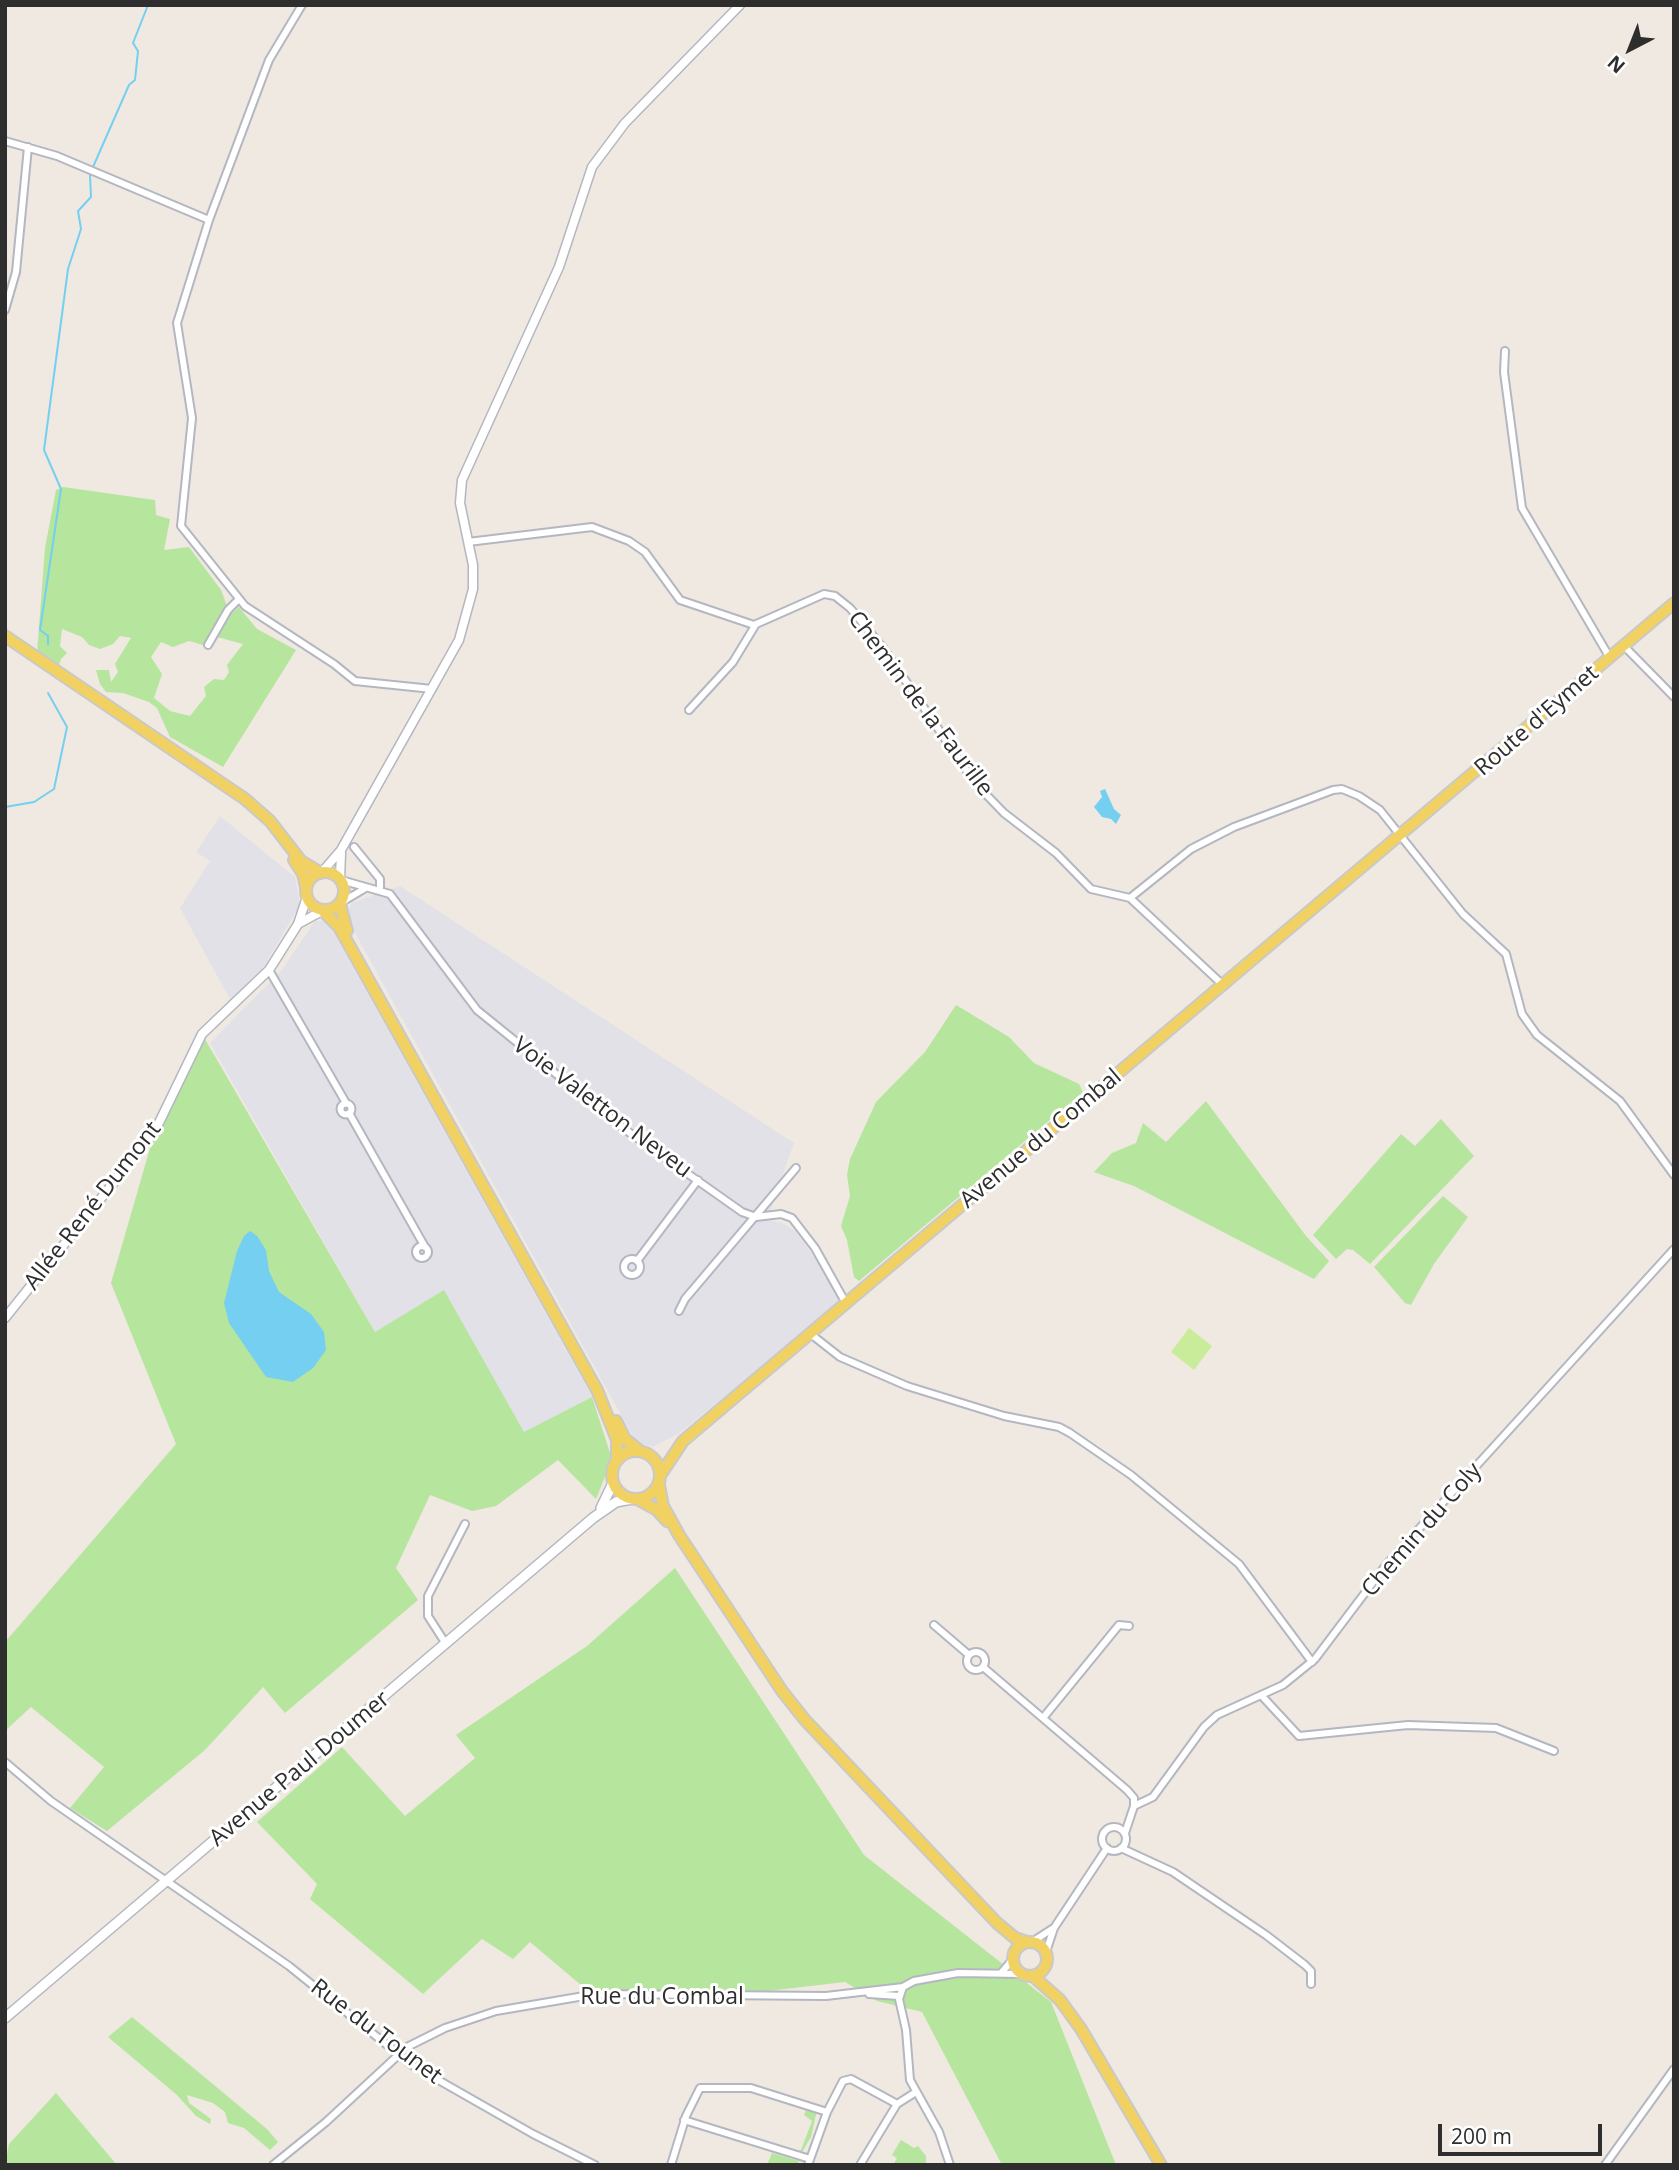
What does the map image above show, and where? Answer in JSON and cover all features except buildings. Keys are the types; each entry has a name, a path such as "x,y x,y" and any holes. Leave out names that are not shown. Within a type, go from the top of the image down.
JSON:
{"main road":[{"name":"Route d'Eymet","path":"1400,837 1674,604"},
{"path":"5,639 245,799 270,821 301,861 321,872 332,873 340,880 344,891 341,903 349,935 589,1366 625,1438 656,1461 663,1506 679,1535 775,1681 805,1720 997,1923 1015,1938 1030,1942 1046,1952 1046,1966 1060,2000 1099,2058 1161,2165"},
{"path":"5,639 241,805 283,845 303,874 313,906 323,911 339,927 597,1390 617,1440 617,1460"},
{"name":"Avenue du Combal","path":"683,1441 1400,837"},
{"path":"307,892 311,878 321,872"},
{"path":"323,911 341,903"},
{"path":"593,1518 609,1495 613,1483 613,1467 617,1460 627,1452 660,1452 683,1441"},
{"path":"593,1518 616,1502 635,1500 654,1492 683,1441"},
{"path":"613,1483 620,1494 657,1510 679,1535"},
{"name":"Avenue Paul Doumer","path":"5,2018 593,1518"},
{"path":"997,1923 1021,1974 1033,1976 1060,2000"},
{"path":"1013,1956 1030,1942"},
{"path":"1033,1976 1046,1966"}],"street":[{"path":"302,5 269,60 209,220 177,323 192,418 181,526 254,614 334,664 355,681 432,689"},
{"path":"321,872 341,850 459,640 468,616 473,589 460,503 462,480 559,267 593,167 608,144 740,5"},
{"path":"5,141 57,156 209,220"},
{"path":"5,310 16,272 28,147"},
{"path":"1505,351 1504,372 1522,508 1610,658"},
{"path":"468,542 576,526 592,527 629,541 645,552 680,600 756,624 733,662 689,710"},
{"name":"Chemin de la Faurille","path":"756,624 824,594 843,601 884,649 948,739 975,783 1004,813 1056,853 1091,888 1130,898 1224,986"},
{"path":"208,645 228,610 239,599"},
{"path":"1624,646 1674,697"},
{"path":"1130,898 1191,849 1234,827 1333,790 1342,789 1371,802 1472,925 1506,954 1522,1014 1536,1035 1620,1101 1674,1175"},
{"name":"Voie Valetton Neveu","path":"355,847 380,879 380,890 390,894 399,904 483,1016 623,1128 742,1212 756,1217 781,1214 799,1224 842,1295"},
{"path":"341,850 340,880 363,889 380,890"},
{"path":"341,903 363,889"},
{"name":"Allée René Dumont","path":"5,1318 155,1131 202,1034 270,970 298,924 307,892"},
{"path":"298,924 323,911"},
{"path":"270,970 346,1103 340,1109 342,1113 349,1113 425,1247"},
{"path":"679,1311 685,1300 796,1168"},
{"path":"637,1261 698,1180"},
{"name":"Chemin du Coly","path":"1121,1849 1134,1806 1153,1797 1190,1744 1217,1715 1292,1679 1312,1662 1336,1634 1392,1557 1674,1250"},
{"path":"812,1335 840,1357 907,1386 1070,1433 1131,1475 1239,1564 1312,1662"},
{"path":"446,1644 428,1616 428,1596 465,1524"},
{"path":"934,1625 969,1655 969,1667 976,1670 983,1667"},
{"path":"1043,1718 1119,1625 1129,1626"},
{"path":"969,1655 976,1651 983,1654 983,1667 1127,1790 1134,1798 1134,1806"},
{"path":"1261,1695 1299,1736 1408,1725 1496,1728 1554,1751"},
{"name":"Rue du Tounet","path":"5,1762 37,1791 289,1966 398,2054 457,2092 595,2165"},
{"path":"1107,1848 1103,1835 1129,1817"},
{"path":"1115,1827 1143,1856"},
{"path":"1107,1848 1143,1856 1205,1893 1305,1965 1311,1971 1311,1984"},
{"path":"1046,1952 1054,1928 1107,1848"},
{"path":"1030,1942 1054,1928"},
{"path":"1000,1973 1013,1956"},
{"name":"Rue du Combal","path":"853,1994 903,1987 914,1981 958,1973 1021,1974"},
{"path":"903,1987 899,1996 906,2029 910,2080 939,2132 950,2165"},
{"name":"Rue du Combal","path":"273,2165 326,2122 398,2054 445,2028 515,2006 565,1997 638,1993 743,1997 853,1994 899,1996"},
{"path":"1605,2165 1674,2069"},
{"path":"684,2120 809,2162 827,2112 839,2086 846,2080 851,2079 897,2104"},
{"path":"672,2165 684,2120 697,2090 704,2087 751,2088 827,2112"},
{"path":"860,2165 897,2104 916,2092"}],"shaded area":[{"path":"220,816 295,877 300,905 253,985 231,1001 180,908 210,861 196,852"},
{"path":"400,886 794,1143 767,1220 782,1223 795,1231 846,1299 678,1434 653,1447 636,1442 345,915 352,903"},
{"path":"315,921 327,921 592,1397 524,1433 444,1291 375,1332 210,1043 281,971"}],"green space":[{"path":"63,487 155,500 156,515 170,519 164,550 189,547 221,590 227,606 203,645 189,641 173,647 161,642 151,657 162,674 154,698 170,711 190,716 206,696 204,687 214,679 224,680 229,672 227,665 243,644 217,637 230,615 239,607 257,629 296,650 223,767 170,737 157,708 149,702 123,693 106,692 100,684 96,670 109,670 111,682 118,672 115,664 131,638 120,636 113,644 100,649 89,645 82,637 62,629 60,646 67,653 58,668 37,653 45,548 56,490"},
{"path":"956,1005 1009,1037 1034,1063 1079,1084 1083,1092 859,1281 854,1277 847,1240 841,1226 850,1196 847,1175 850,1159 876,1102 925,1052"},
{"path":"202,1034 375,1332 444,1290 524,1432 592,1397 612,1459 596,1499 558,1460 496,1506 472,1511 430,1495 396,1568 418,1600 285,1713 263,1687 205,1750 107,1831 70,1808 104,1767 31,1707 5,1731 5,1642 176,1444 111,1283 155,1131"},
{"path":"1206,1101 1306,1236 1329,1261 1314,1279 1134,1186 1094,1172 1112,1153 1136,1143 1143,1123 1166,1142"},
{"path":"1441,1119 1474,1156 1370,1264 1353,1250 1347,1249 1336,1259 1313,1235 1401,1134 1415,1146"},
{"path":"1443,1196 1468,1217 1434,1264 1411,1305 1405,1303 1374,1267"},
{"path":"1189,1328 1212,1346 1194,1370 1171,1352"},
{"path":"675,1568 864,1855 1051,2002 1116,2165 1002,2165 922,2012 877,2001 845,1982 768,1991 588,1991 530,1942 513,1959 482,1939 423,1994 310,1899 317,1884 257,1822 342,1747 405,1816 475,1758 456,1735 587,1646"},
{"path":"132,2017 267,2129 278,2142 270,2150 244,2128 228,2123 225,2112 213,2103 187,2095 189,2103 211,2119 210,2124 196,2116 177,2095 108,2037"},
{"path":"56,2093 117,2165 5,2165 9,2144"},
{"path":"807,2107 817,2110 811,2137 801,2154 795,2151 801,2150 812,2121 804,2115"},
{"path":"901,2140 914,2148 918,2146 926,2156 926,2165 893,2165 897,2158 892,2155"},
{"path":"772,2153 799,2161 797,2165 767,2165"}],"water":[{"path":"1105,789 1114,809 1121,815 1116,824 1111,819 1102,817 1094,807 1102,797 1100,791"},
{"path":"250,1231 257,1236 266,1250 269,1271 279,1292 311,1314 324,1332 326,1350 313,1368 293,1382 266,1377 229,1323 224,1303 237,1251 244,1236"}],"waterway":[{"path":"93,167 129,85 135,80 138,51 133,43 148,5"},
{"path":"48,644 48,636 40,630 61,489 44,450 68,269 81,229 78,211 91,197 90,175"},
{"path":"5,807 34,802 54,789 67,727 48,693"}]}
